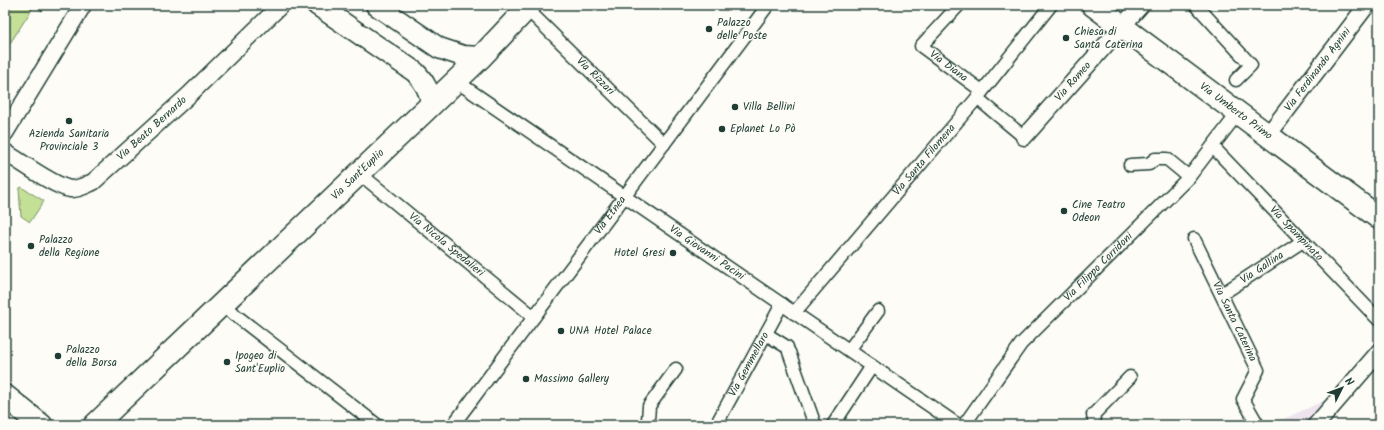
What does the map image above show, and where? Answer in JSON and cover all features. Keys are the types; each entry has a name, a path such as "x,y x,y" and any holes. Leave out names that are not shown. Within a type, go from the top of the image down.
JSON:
{"main road":[{"name":"Via Umberto Primo","path":"1093,5 1379,218"},
{"name":"Via Sant'Euplio","path":"95,425 481,57 529,7"},
{"path":"5,396 38,422"}],"street":[{"path":"5,133 82,5"},
{"name":"Via Beato Bernardo","path":"5,152 56,184 70,189 81,187 93,182 189,95 280,5"},
{"path":"317,5 415,72 428,90 432,104"},
{"path":"376,5 439,48 464,56 481,57"},
{"name":"Via Etnea","path":"453,425 768,5"},
{"name":"Via Diana","path":"959,5 921,46 979,94"},
{"name":"Via Santa Filomena","path":"794,313 979,94 1051,5"},
{"name":"Via Romeo","path":"1024,137 1141,5"},
{"path":"1196,5 1251,65 1236,80"},
{"name":"Via Ferdinando Agnini","path":"1268,135 1367,5"},
{"name":"Via Rizzari","path":"529,7 664,144"},
{"name":"Via Giovanni Pacini","path":"456,81 958,425"},
{"path":"979,94 1024,137"},
{"name":"Via Filippo Corridoni","path":"964,425 1021,344 1189,177 1238,113"},
{"name":"Via Spampinato","path":"1213,147 1379,320"},
{"path":"1130,165 1150,164 1155,159 1167,159 1189,177"},
{"name":"Via Nicola Spedalieri","path":"359,173 534,317"},
{"name":"Via Santa Caterina","path":"1194,239 1258,370 1243,399 1258,425"},
{"name":"Via Gallina","path":"1222,294 1303,241"},
{"path":"222,304 377,425"},
{"name":"Via Gemmellaro","path":"721,423 782,304"},
{"path":"849,350 878,311"},
{"path":"766,334 788,350 815,425"},
{"path":"1316,425 1379,352"},
{"path":"833,425 872,366"},
{"path":"645,425 648,420 649,406 676,369"},
{"path":"1095,425 1093,415 1130,377"}],"shaded area":[{"path":"1379,338 1379,366 1328,425 1270,425 1328,399"}],"green space":[{"path":"5,5 46,5 42,11 34,6 7,48 5,47"},
{"path":"21,187 44,201 30,222 21,216 19,189"}],"place":[{"name":"Palazzo delle Poste","path":"709,29"},
{"name":"Chiesa di Santa Caterina","path":"1066,38"},
{"name":"Villa Bellini","path":"735,107"},
{"name":"Azienda Sanitaria Provinciale 3","path":"69,121"},
{"name":"Eplanet Lo Pò","path":"722,129"},
{"name":"Cine Teatro Odeon","path":"1064,211"},
{"name":"Palazzo della Regione","path":"31,246"},
{"name":"Hotel Gresi","path":"673,253"},
{"name":"UNA Hotel Palace","path":"561,331"},
{"name":"Palazzo della Borsa","path":"58,356"},
{"name":"Ipogeo di Sant'Euplio","path":"227,362"},
{"name":"Massimo Gallery","path":"526,379"}]}
